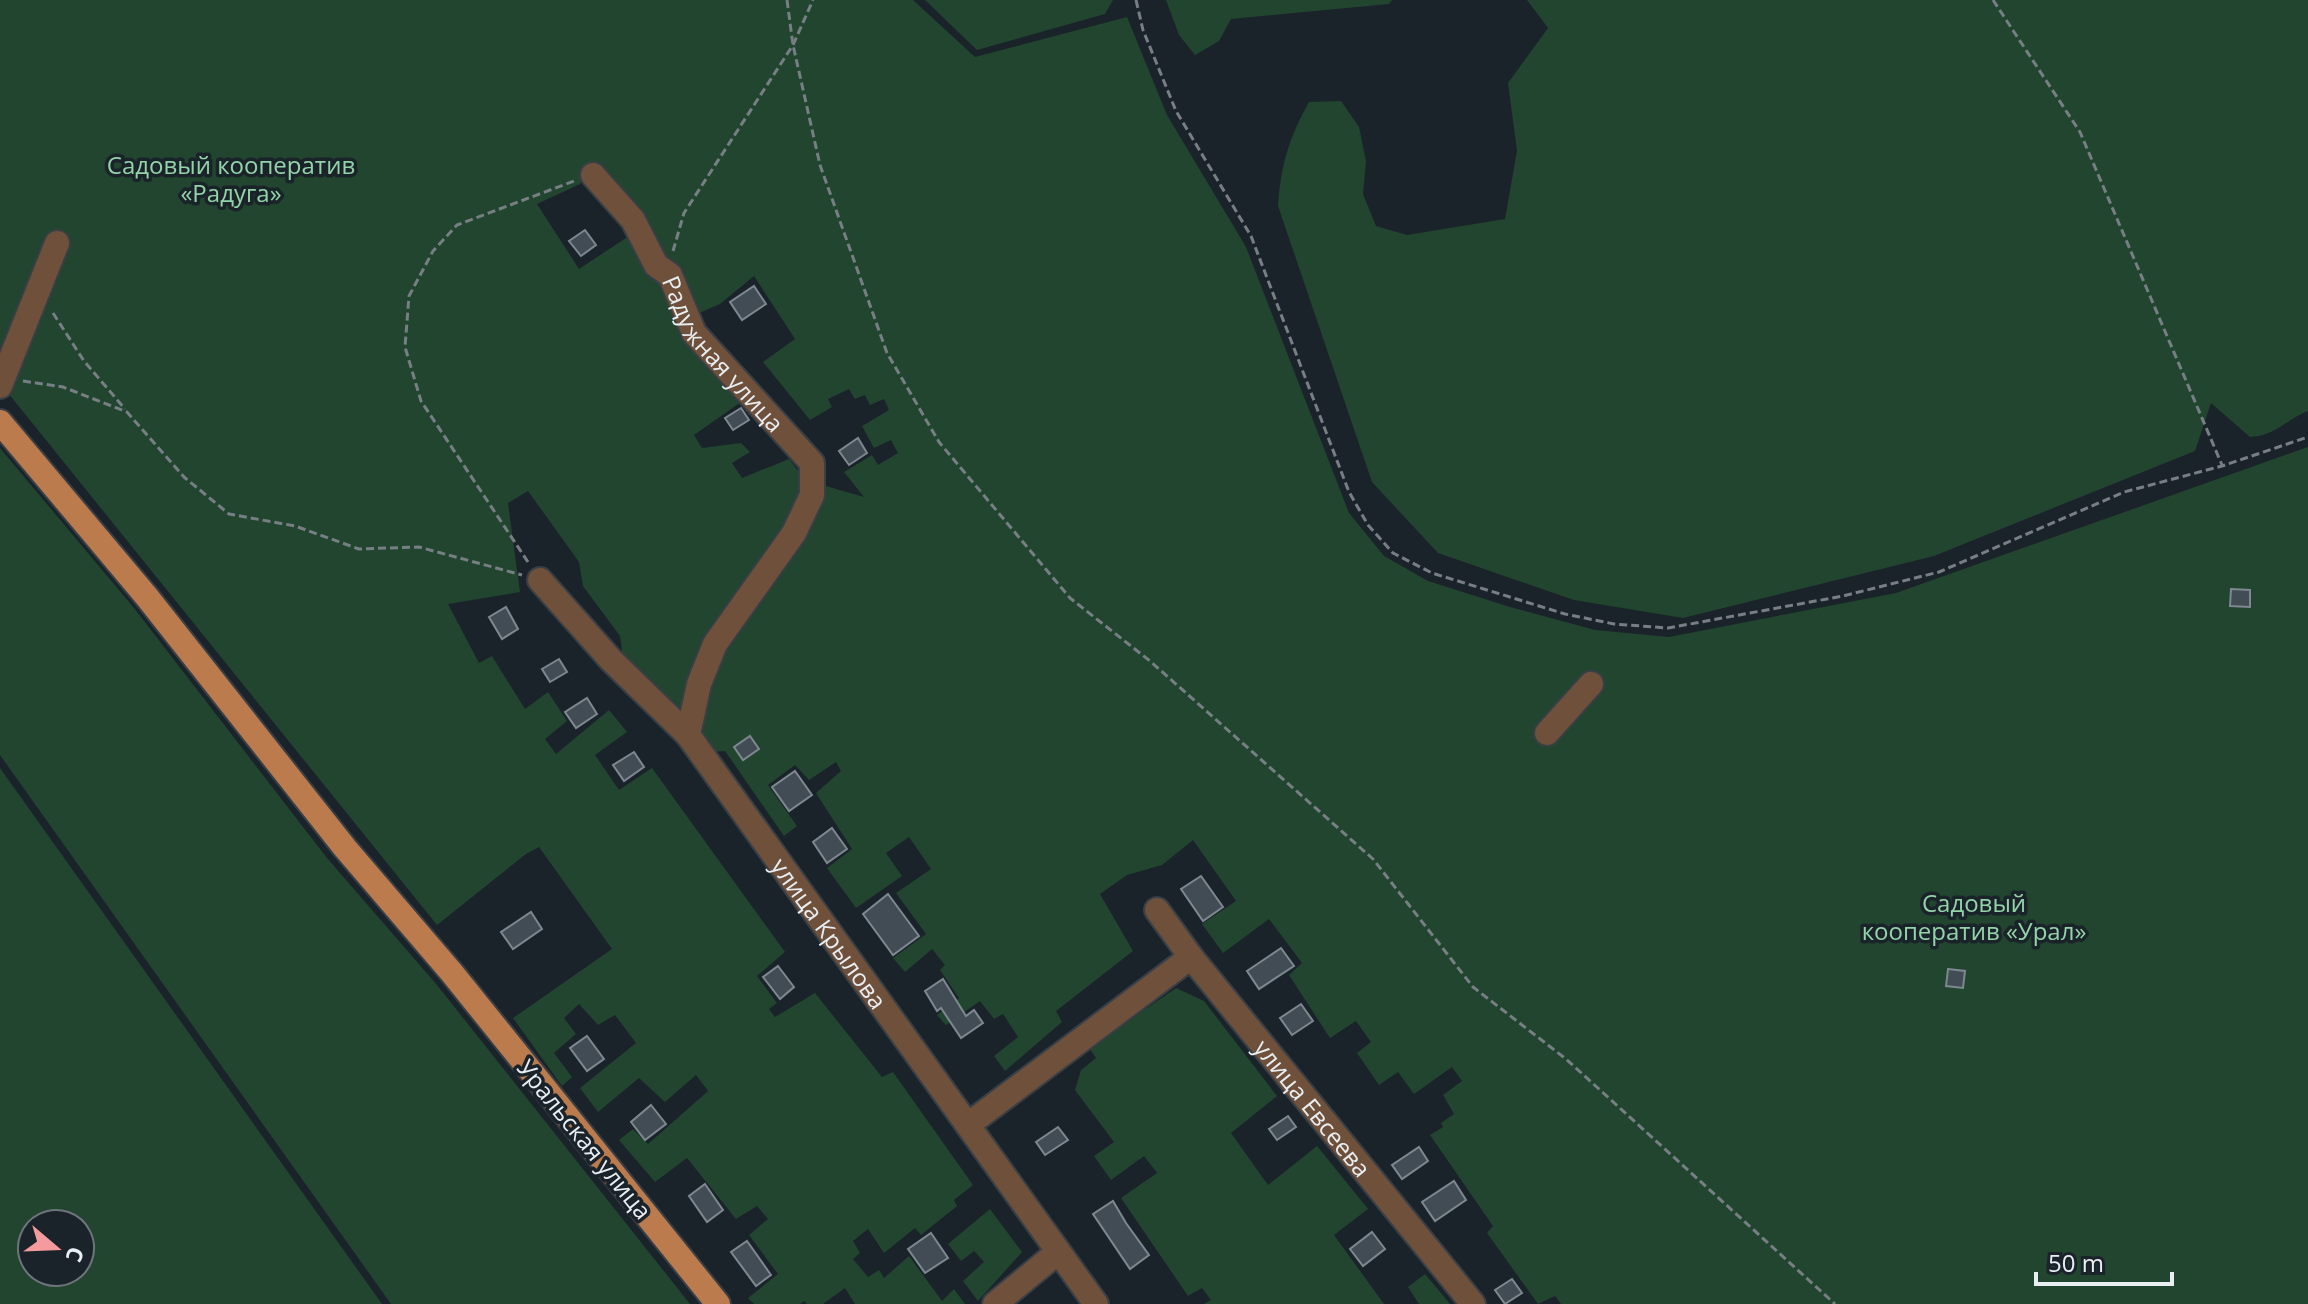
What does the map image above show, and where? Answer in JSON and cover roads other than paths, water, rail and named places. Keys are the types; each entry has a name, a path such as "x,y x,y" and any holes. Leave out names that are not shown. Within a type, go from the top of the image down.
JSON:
{"main road":[{"name":"Уральская улица","path":"0,422 147,597 345,848 452,973 718,1304"}],"street":[{"name":"Радужная улица","path":"593,175 633,220 656,265 670,275 694,333 812,463 812,495 794,533 715,644 699,684 688,735"},
{"path":"2,382 57,243"},
{"name":"улица Крылова","path":"540,580 611,660 688,735 1096,1304"},
{"path":"1547,733 1591,684"},
{"name":"улица Евсеева","path":"1157,910 1191,957 1473,1304"},
{"path":"969,1124 1191,957"},
{"path":"995,1304 1058,1252"}],"park label":[{"name":"Садовый кооператив «Радуга»","path":"231,178"},
{"name":"Садовый кооператив «Урал»","path":"1974,916"}]}
